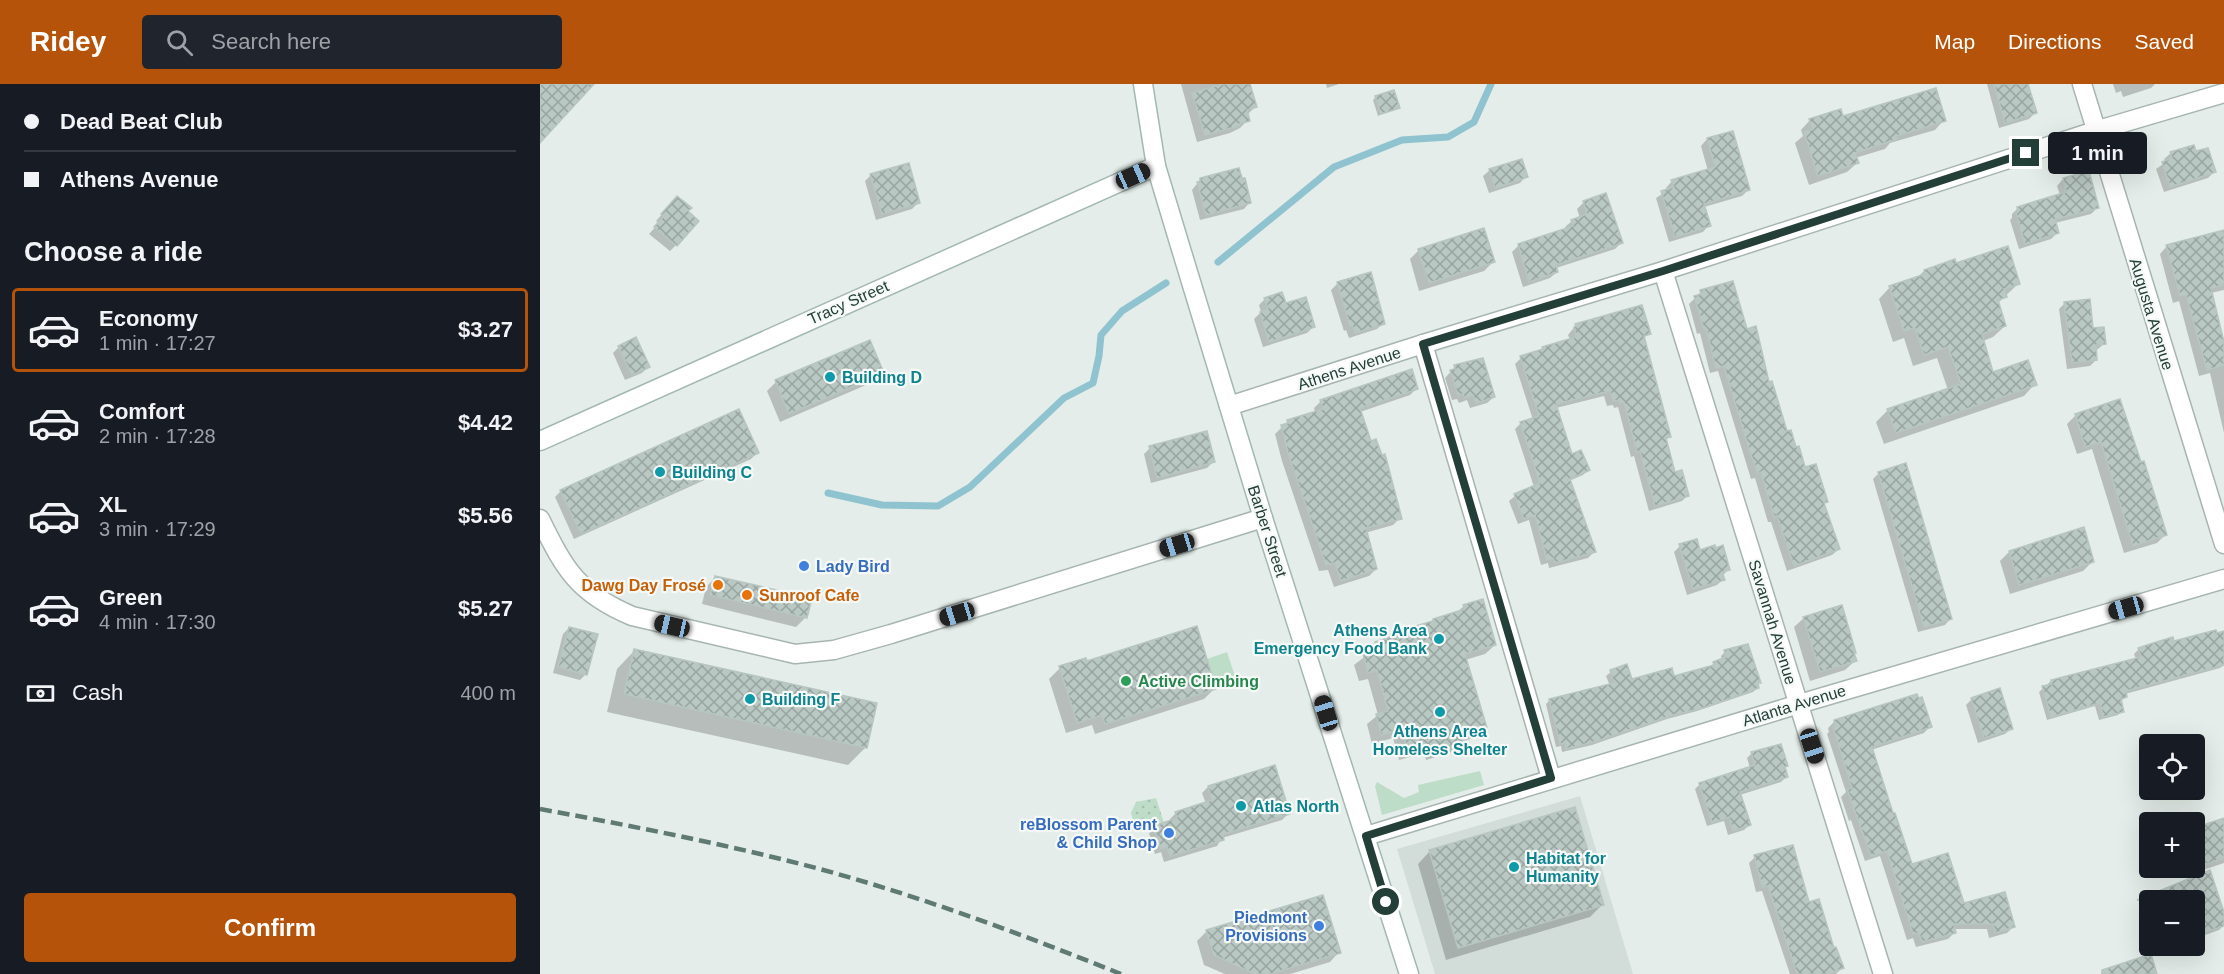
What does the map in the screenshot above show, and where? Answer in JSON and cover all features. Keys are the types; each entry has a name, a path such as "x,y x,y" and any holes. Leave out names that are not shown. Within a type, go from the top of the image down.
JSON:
{"street":[{"name":"Barber Street","path":"1143,84 1156,166 1263,518 1409,974"},
{"name":"Augusta Avenue","path":"2082,84 2224,544"},
{"name":"Athens Avenue","path":"1229,406 1663,271 2095,131 2224,93"},
{"name":"Tracy Street","path":"540,441 1156,166"},
{"name":"Savannah Avenue","path":"1663,271 1882,974"},
{"path":"1423,344 1551,778"},
{"path":"540,519 558,555 578,583 615,609 632,616 795,654 834,650 891,634 1263,518"},
{"name":"Atlanta Avenue","path":"1366,836 1551,778 2224,579"}],"shaded area":[{"path":"1580,796 1633,974 1435,974 1397,849"}],"green space":[{"path":"1227,652 1237,682 1216,689 1207,659"},
{"path":"1480,771 1484,785 1382,815 1375,786 1377,782 1404,798 1419,792 1418,785"},
{"path":"1156,798 1164,823 1136,831 1131,813 1136,802"}],"building":[{"path":"540,84 594,84 540,143"},
{"path":"1223,84 1250,84 1257,107 1247,110 1250,121 1205,135 1192,93"},
{"path":"1994,84 2028,84 2037,113 2005,123"},
{"path":"1936,88 1946,121 1896,136 1897,139 1855,153 1859,163 1818,176 1804,132 1813,129 1809,119 1841,109 1843,116"},
{"path":"1394,90 1400,108 1381,114 1375,96"},
{"path":"1733,131 1750,190 1704,204 1711,226 1675,237 1661,191 1674,187 1671,180 1715,167 1707,138"},
{"path":"2194,145 2196,151 2208,148 2216,172 2170,187 2162,162 2172,158 2170,152"},
{"path":"1522,159 1528,177 1495,188 1489,169"},
{"path":"909,163 920,203 882,214 870,174"},
{"path":"1239,168 1242,178 1245,178 1251,203 1206,215 1197,182 1200,182 1200,178"},
{"path":"2089,171 2099,208 2055,219 2059,233 2025,244 2016,213 2018,212 2017,207 2066,192 2063,178"},
{"path":"1606,193 1623,243 1556,265 1558,272 1529,282 1518,244 1573,226 1571,220 1587,214 1583,201"},
{"path":"677,196 692,208 688,211 699,221 677,246 654,227 664,216 661,214"},
{"path":"1484,228 1495,262 1429,283 1418,249"},
{"path":"2224,230 2224,285 2211,288 2224,342 2224,365 2207,370 2186,295 2180,296 2166,245"},
{"path":"2008,246 2020,284 2004,289 2007,297 1998,300 2006,326 1982,334 1993,372 2028,360 2037,385 1896,433 1887,409 1961,384 1948,347 1924,355 1915,328 1904,331 1889,286 1925,274 1924,270 1955,259 1956,263"},
{"path":"1371,272 1385,324 1355,333 1352,325 1350,326 1337,282"},
{"path":"1733,281 1747,329 1756,326 1769,382 1772,381 1787,431 1791,430 1796,447 1799,446 1805,467 1816,464 1828,502 1824,503 1840,549 1794,566 1777,516 1774,517 1761,472 1758,474 1750,452 1724,366 1716,368 1706,328 1704,329 1694,296 1701,294 1700,290"},
{"path":"1282,292 1286,303 1306,297 1315,327 1269,342 1260,312 1268,309 1264,298"},
{"path":"2090,299 2093,328 2104,327 2106,344 2096,345 2097,360 2072,363 2064,302"},
{"path":"1642,305 1651,334 1644,336 1671,437 1666,438 1675,472 1682,470 1689,496 1655,506 1640,451 1637,452 1624,402 1613,401 1610,391 1556,404 1572,454 1581,450 1590,470 1570,479 1596,552 1555,563 1553,558 1547,560 1535,515 1524,519 1514,494 1540,483 1520,422 1539,416 1520,356 1576,337 1575,324"},
{"path":"636,337 650,367 632,375 618,346"},
{"name":"Building D","path":"870,340 884,373 789,414 775,380"},
{"path":"1483,358 1495,397 1476,403 1473,395 1465,398 1463,394 1458,395 1450,370 1455,369 1454,365"},
{"path":"1412,369 1418,389 1360,408 1371,441 1376,439 1382,455 1385,454 1402,519 1366,528 1377,569 1341,581 1335,563 1326,565 1288,453 1281,425 1288,423 1287,420 1323,409 1320,400"},
{"path":"2120,399 2141,462 2144,461 2167,535 2133,546 2101,442 2085,447 2075,414"},
{"name":"Building C","path":"739,409 759,453 581,534 560,490"},
{"path":"1207,431 1215,462 1157,478 1149,446"},
{"path":"1906,463 1952,619 1924,627 1878,472"},
{"path":"2084,527 2094,562 2019,585 2009,551"},
{"path":"1697,539 1700,550 1723,545 1730,570 1722,572 1725,580 1693,589 1679,544"},
{"path":"715,576 812,598 807,618 710,595"},
{"path":"1483,599 1496,645 1465,654 1487,728 1464,735 1466,742 1435,751 1434,745 1408,752 1402,729 1381,735 1376,714 1388,711 1377,670 1368,673 1363,654 1377,650 1375,642 1393,636 1392,633 1433,621 1433,619 1465,609 1463,605"},
{"path":"1842,605 1857,661 1820,672 1803,617"},
{"name":"Active Climbing","path":"1197,626 1216,689 1105,724 1102,715 1077,723 1059,666 1086,658 1087,661"},
{"path":"569,627 598,634 587,675 558,667"},
{"path":"2216,630 2217,633 2224,631 2224,665 2126,691 2127,697 2121,699 2124,712 2103,717 2100,703 2051,717 2042,686 2052,684 2051,680 2141,657 2138,648 2173,637 2174,641"},
{"path":"1748,644 1761,683 1758,683 1759,688 1597,741 1566,749 1565,743 1560,744 1549,699 1614,683 1610,670 1627,664 1632,679 1672,668 1674,676 1714,665 1713,662 1726,657 1724,650"},
{"name":"Building F","path":"634,649 877,703 867,748 624,694"},
{"path":"2000,688 2013,729 1984,738 1971,698"},
{"path":"1917,694 1919,698 1922,697 1932,727 1872,747 1912,864 1948,853 1964,903 2005,892 2015,927 1995,933 1993,924 1954,924 1956,933 1922,942 1919,933 1913,934 1887,851 1871,856 1847,789 1852,788 1833,727 1835,726 1834,720"},
{"path":"1781,744 1788,766 1785,767 1788,777 1740,792 1751,825 1733,831 1729,817 1712,823 1699,783 1755,765 1751,752"},
{"name":"Atlas North","path":"1275,765 1290,814 1223,834 1224,840 1170,856 1167,847 1161,849 1154,826 1177,818 1175,812 1212,800 1208,786"},
{"name":"Habitat for Humanity","path":"1575,807 1604,905 1458,948 1429,850"},
{"path":"2224,818 2224,858 2205,865 2205,824"},
{"path":"1793,845 1809,902 1819,899 1834,948 1836,947 1844,968 1827,974 1797,974 1768,886 1762,887 1754,855"},
{"path":"2210,870 2224,912 2224,926 2205,932 2205,890 2161,890 2191,878 2205,878 2205,872"},
{"path":"1323,895 1341,953 1270,974 1255,974 1214,955 1206,930"},
{"path":"2145,956 2152,956 2157,974 2102,974 2102,970"}],"waterway":[{"path":"1218,262 1334,167 1402,140 1448,137 1474,122 1491,84"},
{"path":"828,493 882,505 938,506 970,487 1064,398 1093,383 1101,335 1122,311 1166,283"}],"railway":[{"path":"540,809 713,843 855,879 970,916 1121,974"}],"place":[{"name":"Building D","path":"830,377"},
{"name":"Building C","path":"660,472"},
{"name":"Lady Bird","path":"804,566"},
{"name":"Dawg Day Frosé","path":"718,585"},
{"name":"Sunroof Cafe","path":"747,595"},
{"name":"Athens Area Emergency Food Bank","path":"1439,639"},
{"name":"Active Climbing","path":"1126,681"},
{"name":"Building F","path":"750,699"},
{"name":"Athens Area Homeless Shelter","path":"1440,712"},
{"name":"Atlas North","path":"1241,806"},
{"name":"reBlossom Parent & Child Shop","path":"1169,833"},
{"name":"Habitat for Humanity","path":"1514,867"},
{"name":"Piedmont Provisions","path":"1319,926"}],"route":[{"path":"1386,902 1366,836 1551,778 1423,344 1663,271 2026,153"}]}
